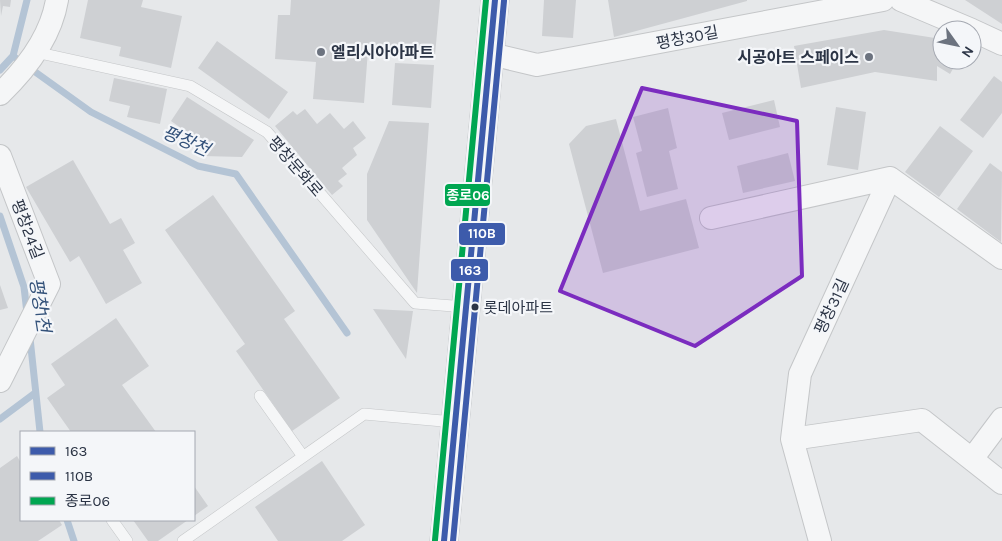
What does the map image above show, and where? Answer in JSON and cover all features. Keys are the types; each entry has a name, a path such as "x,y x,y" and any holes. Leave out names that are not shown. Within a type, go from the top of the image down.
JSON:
{"main road":[{"path":"444,541 495,0"}],"street":[{"path":"0,94 19,75 35,52 54,18 57,0"},
{"name":"평창30길","path":"491,54 537,65 883,0"},
{"path":"901,0 948,20"},
{"path":"982,35 1002,44"},
{"name":"평창24길","path":"0,156 49,284 0,381"},
{"path":"711,218 890,178 1002,258"},
{"name":"평창31길","path":"820,541 792,439 800,374 890,178"},
{"path":"972,459 1002,419"},
{"path":"792,439 922,420 1002,483"}],"lane":[{"name":"평창문화로","path":"35,52 190,86 267,132 415,303 466,307"},
{"path":"260,396 302,455"},
{"path":"183,541 302,455 364,414 454,422"},
{"path":"113,521 127,541"}],"highlighted area":[{"path":"642,88 797,121 802,276 695,346 560,291"}],"building":[{"path":"0,0 11,0 10,7 3,6 1,16"},
{"path":"88,0 143,0 141,7 182,16 171,68 119,56 121,47 80,38"},
{"name":"엘리시아아파트","path":"291,0 440,0 435,55 368,50 364,103 313,99 316,62 275,59 278,15 290,15"},
{"path":"544,0 576,0 573,38 542,36"},
{"path":"608,0 747,0 747,1 614,37"},
{"path":"965,0 1002,0 1002,24"},
{"name":"시공아트 스페이스","path":"884,30 932,38 932,70 937,70 937,81 875,72 801,88 794,46"},
{"path":"217,41 288,92 269,119 198,68"},
{"path":"395,63 434,65 431,108 392,105"},
{"name":"시공아트 스페이스","path":"944,70 952,70 950,74"},
{"path":"994,76 1002,82 1002,113 983,138 960,120"},
{"path":"114,78 167,89 160,124 127,117 130,106 109,101"},
{"path":"187,97 254,140 242,157 203,156 205,145 171,121"},
{"path":"774,100 780,127 729,140 722,113"},
{"path":"836,107 866,112 858,170 827,165"},
{"path":"668,108 677,148 669,151 678,189 647,197 636,153 642,151 633,117"},
{"path":"305,109 317,124 330,113 344,129 353,121 366,138 353,148 357,155 342,168 347,174 338,181 343,186 332,195 275,126 293,111 297,115"},
{"path":"616,119 640,211 686,199 699,248 603,273 569,144 586,126"},
{"path":"389,121 429,123 417,293 367,220 367,174"},
{"path":"940,126 973,151 939,197 905,172"},
{"path":"788,153 795,181 743,193 737,166"},
{"path":"73,160 110,224 121,218 135,243 123,250 142,283 106,304 79,256 70,262 26,187"},
{"path":"990,163 1002,172 1001,242 957,209"},
{"path":"213,195 295,311 284,319 340,398 292,431 236,351 245,344 165,230"},
{"path":"0,285 8,308 0,310"},
{"path":"373,309 413,311 406,359"},
{"path":"116,318 149,366 122,385 155,431 70,431 47,398 65,385 51,364"},
{"path":"17,456 20,461 20,521 60,521 62,525 38,541 0,541 0,468"},
{"path":"322,461 365,525 342,541 278,541 255,507"},
{"path":"195,487 208,506 195,515"},
{"path":"134,521 187,521 158,541 148,541"}],"waterway":[{"name":"평창천","path":"27,0 13,56 91,112 198,166 236,174 347,333"},
{"name":"평창1천","path":"0,70 13,56"},
{"name":"평창1천","path":"0,216 24,287 27,313"},
{"name":"평창1천","path":"30,338 40,431"},
{"path":"0,419 35,393"},
{"name":"평창1천","path":"67,521 74,541"}],"transit line":[{"name":"종로06","path":"435,540 486,0"},
{"name":"163","path":"444,541 495,0"},
{"name":"110B","path":"453,541 504,1"}],"place":[{"name":"엘리시아아파트","path":"321,52"},
{"name":"시공아트 스페이스","path":"869,57"},
{"name":"롯데아파트","path":"475,307"}]}
